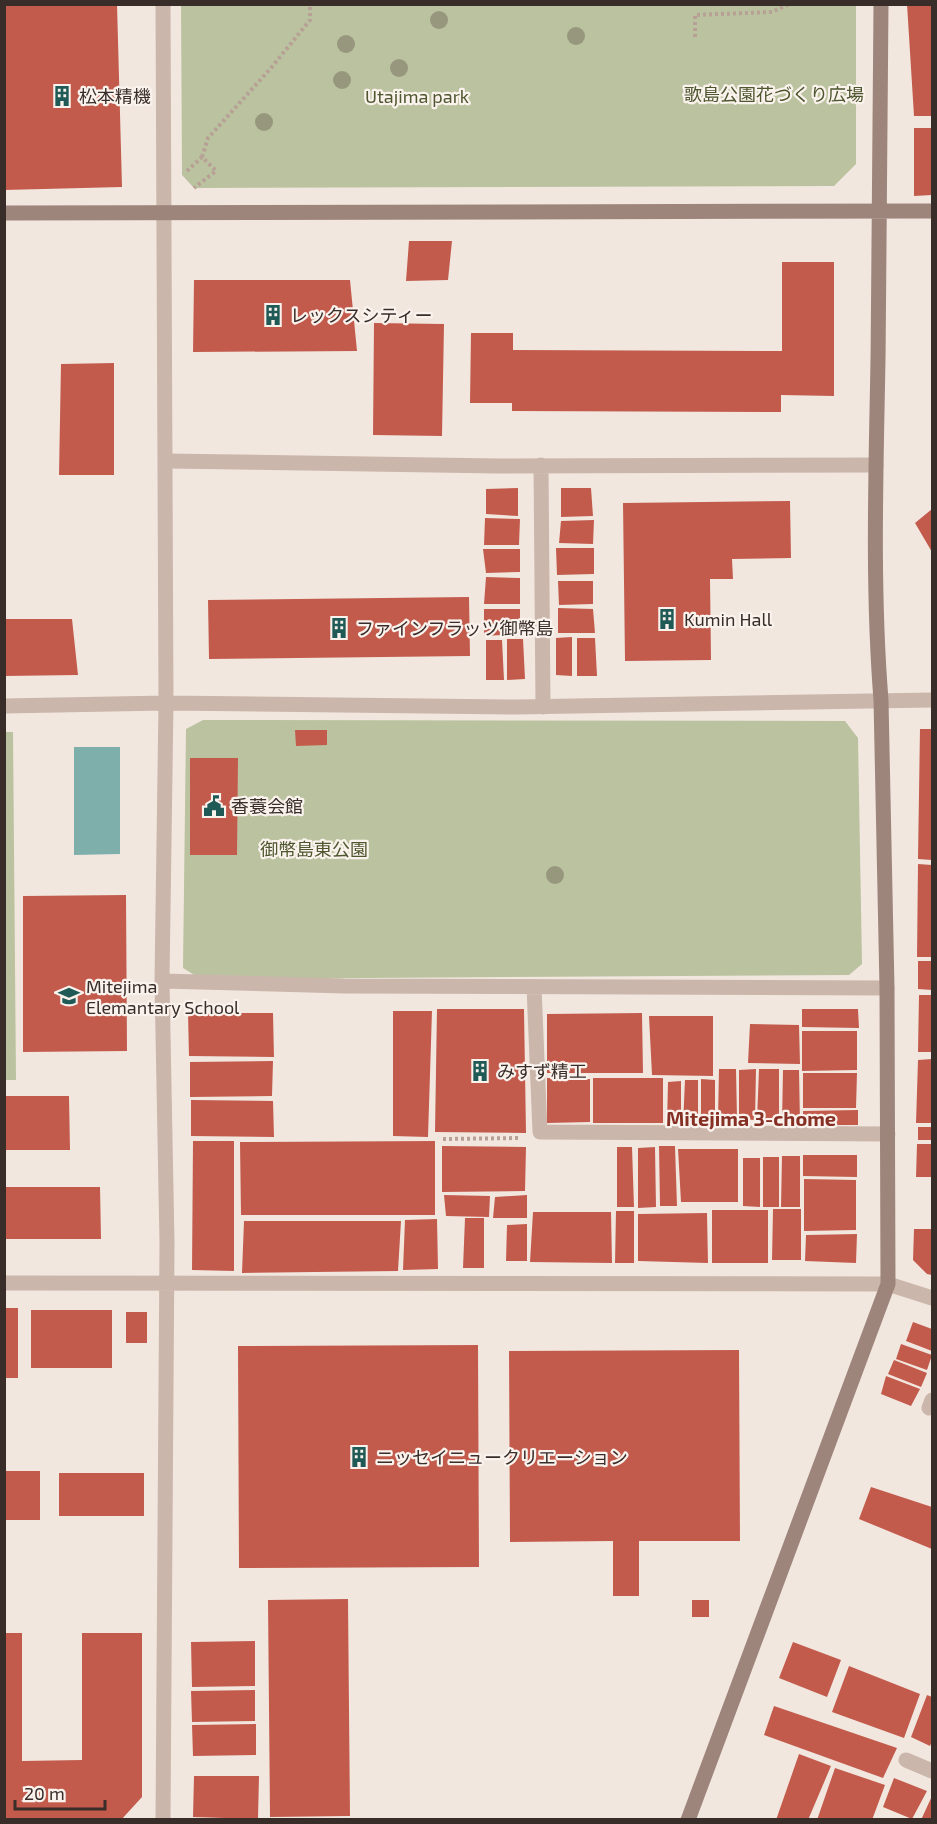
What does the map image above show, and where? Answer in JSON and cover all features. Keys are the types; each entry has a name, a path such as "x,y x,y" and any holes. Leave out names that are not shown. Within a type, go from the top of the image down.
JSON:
{"street":[{"path":"163,4 166,703 162,981 167,1243 163,1820"},
{"path":"688,1820 888,1284 888,988 878,657 876,465 881,211 881,4"},
{"path":"4,213 933,211"},
{"path":"166,461 541,465 876,465"},
{"path":"541,465 543,707"},
{"path":"4,706 166,703 543,707 933,700"},
{"path":"162,981 344,986 888,988"},
{"path":"534,987 540,1132 888,1134"},
{"path":"4,1283 888,1284 933,1298"},
{"path":"906,1760 933,1771"}],"path":[{"path":"182,175 202,157 208,138 272,68 310,20 310,4"},
{"path":"695,37 695,15 772,12 789,4"},
{"path":"195,188 216,171 202,157"},
{"path":"443,1139 530,1138 540,1132"}],"green space":[{"name":"Utajima park","path":"181,5 856,5 856,164 834,186 194,188 182,175"},
{"name":"御幣島東公園","path":"203,720 845,721 858,738 862,964 849,975 201,979 183,968 186,729"},
{"path":"4,732 13,732 16,1080 4,1080"}],"water":[{"path":"74,747 120,747 120,854 74,855"}],"building":[{"name":"松本精機","path":"4,4 117,4 122,187 4,190"},
{"path":"907,4 932,4 932,116 914,116"},
{"path":"914,128 932,128 932,195 914,196"},
{"path":"409,241 452,241 448,280 406,281"},
{"path":"782,262 834,262 834,396 781,395 781,412 512,411 512,403 470,403 471,333 513,333 513,350 782,351"},
{"name":"レックスシティー","path":"194,280 350,280 357,351 193,352"},
{"path":"374,323 444,324 442,436 373,435"},
{"path":"114,363 114,475 59,475 61,364"},
{"path":"518,488 518,516 486,514 486,489"},
{"path":"561,488 591,488 593,516 561,517"},
{"name":"Kumin Hall","path":"790,501 791,558 732,559 733,579 710,579 711,660 625,661 623,503"},
{"path":"932,509 932,552 915,523"},
{"path":"485,518 520,519 519,545 484,545"},
{"path":"594,520 593,544 559,543 561,521"},
{"path":"556,548 594,548 594,574 557,575"},
{"path":"483,549 520,549 520,572 486,573"},
{"path":"486,577 520,578 520,604 484,604"},
{"path":"558,581 593,581 593,604 559,605"},
{"name":"ファインフラッツ御幣島","path":"469,597 470,656 209,659 208,600"},
{"path":"558,608 593,609 595,633 558,633"},
{"path":"484,609 520,609 520,634 484,636"},
{"path":"4,619 72,619 78,675 4,676"},
{"path":"572,637 572,676 556,675 556,638"},
{"path":"577,638 595,638 597,676 577,676"},
{"path":"507,639 523,639 525,679 507,680"},
{"path":"486,640 502,640 504,680 486,680"},
{"path":"920,729 932,729 932,860 918,859"},
{"path":"295,730 327,730 327,745 296,746"},
{"name":"香蓑会館","path":"190,758 238,758 237,855 190,855"},
{"path":"918,864 932,865 932,957 917,957"},
{"path":"126,895 127,1051 23,1052 23,896"},
{"path":"918,961 932,961 932,990 918,989"},
{"path":"919,995 932,995 932,1052 918,1052"},
{"name":"みすず精工","path":"437,1009 524,1009 526,1133 435,1132"},
{"path":"802,1009 858,1009 859,1028 802,1027"},
{"path":"393,1011 432,1011 428,1137 393,1136"},
{"path":"188,1013 273,1013 274,1057 189,1056"},
{"path":"642,1013 643,1073 547,1073 547,1014"},
{"path":"649,1016 713,1016 713,1076 652,1075"},
{"path":"750,1024 799,1025 800,1064 748,1063"},
{"path":"802,1031 857,1031 857,1070 802,1071"},
{"path":"932,1059 932,1123 916,1123 918,1060"},
{"path":"273,1061 272,1096 190,1097 190,1062"},
{"path":"719,1069 736,1069 737,1119 718,1120"},
{"path":"756,1069 755,1120 739,1119 739,1070"},
{"path":"759,1069 779,1069 779,1120 757,1120"},
{"path":"783,1070 799,1070 800,1123 782,1123"},
{"path":"803,1073 857,1073 856,1108 803,1108"},
{"path":"547,1078 590,1079 590,1122 547,1123"},
{"path":"593,1078 663,1078 663,1123 593,1123"},
{"path":"701,1079 715,1080 715,1125 701,1126"},
{"path":"685,1080 698,1080 698,1125 683,1125"},
{"path":"681,1081 681,1124 667,1124 668,1082"},
{"path":"4,1096 69,1096 70,1150 4,1150"},
{"path":"191,1100 273,1101 274,1137 191,1136"},
{"path":"858,1110 858,1125 803,1125 803,1111"},
{"path":"918,1127 932,1127 932,1140 918,1140"},
{"path":"193,1141 234,1141 234,1271 192,1270"},
{"path":"435,1141 435,1215 241,1215 240,1142"},
{"path":"917,1144 932,1144 932,1177 916,1177"},
{"path":"442,1146 526,1147 525,1191 442,1192"},
{"path":"659,1146 675,1146 677,1206 660,1206"},
{"path":"617,1147 632,1147 634,1207 617,1207"},
{"path":"655,1147 656,1207 638,1208 638,1148"},
{"path":"678,1149 738,1149 738,1202 681,1202"},
{"path":"803,1155 857,1155 857,1177 803,1176"},
{"path":"782,1156 800,1156 800,1207 781,1207"},
{"path":"763,1157 779,1157 779,1207 763,1207"},
{"path":"743,1158 760,1158 760,1207 743,1206"},
{"path":"804,1179 856,1180 856,1230 804,1231"},
{"path":"4,1187 100,1187 101,1239 4,1239"},
{"path":"444,1195 490,1196 489,1217 446,1216"},
{"path":"527,1195 527,1218 493,1218 495,1197"},
{"path":"773,1209 801,1209 801,1260 772,1260"},
{"path":"712,1210 768,1210 768,1263 712,1263"},
{"path":"616,1211 634,1211 634,1263 615,1263"},
{"path":"533,1212 611,1212 612,1263 530,1262"},
{"path":"707,1213 708,1263 638,1261 638,1214"},
{"path":"465,1218 484,1218 484,1268 463,1268"},
{"path":"437,1219 438,1269 403,1270 405,1220"},
{"path":"244,1221 401,1221 398,1271 242,1273"},
{"path":"527,1224 527,1261 506,1261 507,1225"},
{"path":"914,1229 932,1229 932,1275 927,1274 913,1260"},
{"path":"857,1234 856,1263 805,1261 806,1235"},
{"path":"4,1308 18,1308 18,1378 4,1378"},
{"path":"31,1310 112,1310 112,1368 31,1368"},
{"path":"126,1312 147,1312 147,1343 126,1343"},
{"path":"913,1322 932,1329 932,1351 906,1341"},
{"path":"901,1344 932,1355 927,1370 896,1359"},
{"name":"ニッセイニュークリエーション","path":"478,1345 479,1567 239,1568 238,1346"},
{"path":"739,1350 740,1541 639,1541 639,1596 613,1596 613,1541 510,1542 509,1351"},
{"path":"894,1360 927,1373 921,1387 888,1374"},
{"path":"886,1376 920,1389 911,1406 881,1394"},
{"path":"4,1471 40,1471 40,1520 4,1520"},
{"path":"59,1473 144,1473 144,1516 59,1516"},
{"path":"871,1487 932,1507 932,1549 859,1519"},
{"path":"348,1599 350,1816 270,1817 268,1600"},
{"path":"692,1600 709,1600 709,1617 692,1617"},
{"path":"4,1633 22,1633 22,1761 82,1760 82,1633 142,1633 142,1797 121,1820 4,1820"},
{"path":"255,1641 255,1686 192,1687 191,1642"},
{"path":"793,1642 841,1660 827,1697 779,1678"},
{"path":"849,1666 920,1694 904,1738 832,1712"},
{"path":"255,1690 255,1721 192,1722 191,1691"},
{"path":"927,1695 932,1697 930,1746 911,1737"},
{"path":"774,1706 897,1748 883,1778 764,1735"},
{"path":"256,1724 256,1755 193,1756 192,1725"},
{"path":"799,1754 831,1766 808,1820 776,1820"},
{"path":"835,1768 885,1785 872,1820 817,1820"},
{"path":"194,1776 259,1776 258,1819 193,1817"},
{"path":"894,1778 927,1791 912,1819 883,1807"},
{"path":"932,1796 932,1820 921,1820"}],"place":[{"name":"松本精機","path":"62,96"},
{"name":"レックスシティー","path":"273,315"},
{"name":"Kumin Hall","path":"667,619"},
{"name":"ファインフラッツ御幣島","path":"339,628"},
{"name":"香蓑会館","path":"214,806"},
{"name":"Mitejima Elemantary School","path":"69,996"},
{"name":"みすず精工","path":"480,1071"},
{"name":"ニッセイニュークリエーション","path":"359,1457"}],"district":[{"name":"Mitejima 3-chome","path":"751,1118"}],"park label":[{"name":"歌島公園花づくり広場","path":"774,94"}]}
